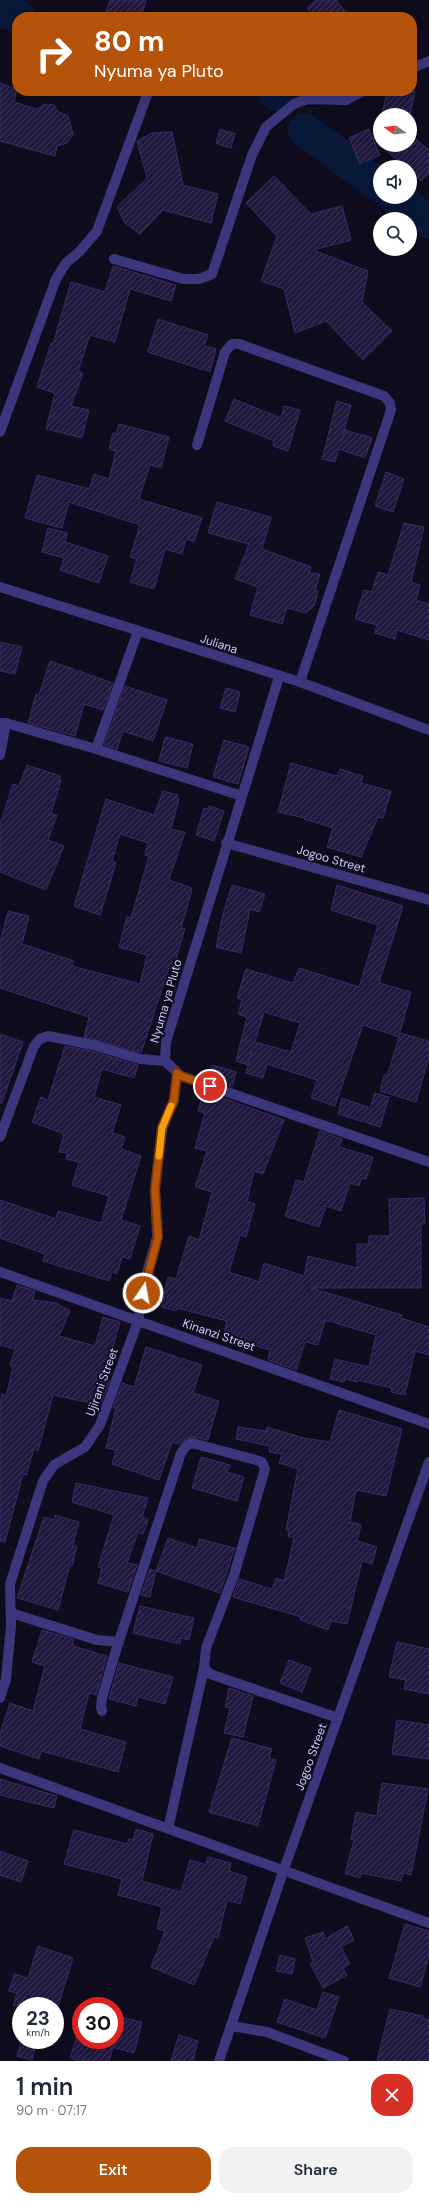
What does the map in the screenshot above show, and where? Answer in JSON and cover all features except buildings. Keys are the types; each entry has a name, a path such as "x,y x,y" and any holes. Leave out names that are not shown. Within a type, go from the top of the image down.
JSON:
{"street":[{"path":"417,66 429,61"},
{"path":"0,432 56,279 66,263 80,251 97,231 147,96"},
{"path":"114,259 183,279 199,279 212,274 252,155 266,127 294,104 307,99 346,100 354,96"},
{"path":"197,445 226,352 232,344 239,344 384,396 390,403 391,410 300,682"},
{"name":"Juliana","path":"0,587 279,677 300,682 429,730"},
{"path":"96,749 138,631"},
{"name":"Nyuma ya Pluto","path":"279,677 226,843 166,1042 165,1061 181,1076 429,1162"},
{"path":"0,755 3,723 96,749 242,796"},
{"name":"Jogoo Street","path":"226,843 429,900"},
{"path":"0,1137 34,1046 40,1039 48,1036 93,1045 140,1059 165,1061"},
{"name":"Ujirani Street","path":"0,1698 6,1679 11,1613 10,1584 43,1481 54,1465 85,1447 100,1425 138,1321 145,1280 158,1237 155,1189 162,1128 174,1100 177,1073"},
{"name":"Kinanzi Street","path":"0,1272 429,1424"},
{"path":"102,1711 102,1698 119,1642 184,1448 192,1443 199,1444 256,1460 263,1465 264,1474 234,1575 206,1648 204,1668 168,1830"},
{"name":"Jogoo Street","path":"219,2061 429,1462"},
{"path":"11,1613 97,1640 119,1642"},
{"path":"204,1668 210,1674 338,1718"},
{"path":"0,1768 284,1872 429,1923"},
{"path":"232,2026 267,2032 344,2061"}],"waterway":[{"path":"0,10 12,14"},
{"path":"305,130 373,181"},
{"path":"405,204 429,222"}],"slow traffic":[{"path":"159,1156 162,1128 171,1106"}],"route":[{"path":"143,1293 145,1280 158,1237 155,1189 162,1128 174,1100 177,1073 181,1076 210,1086"}]}
